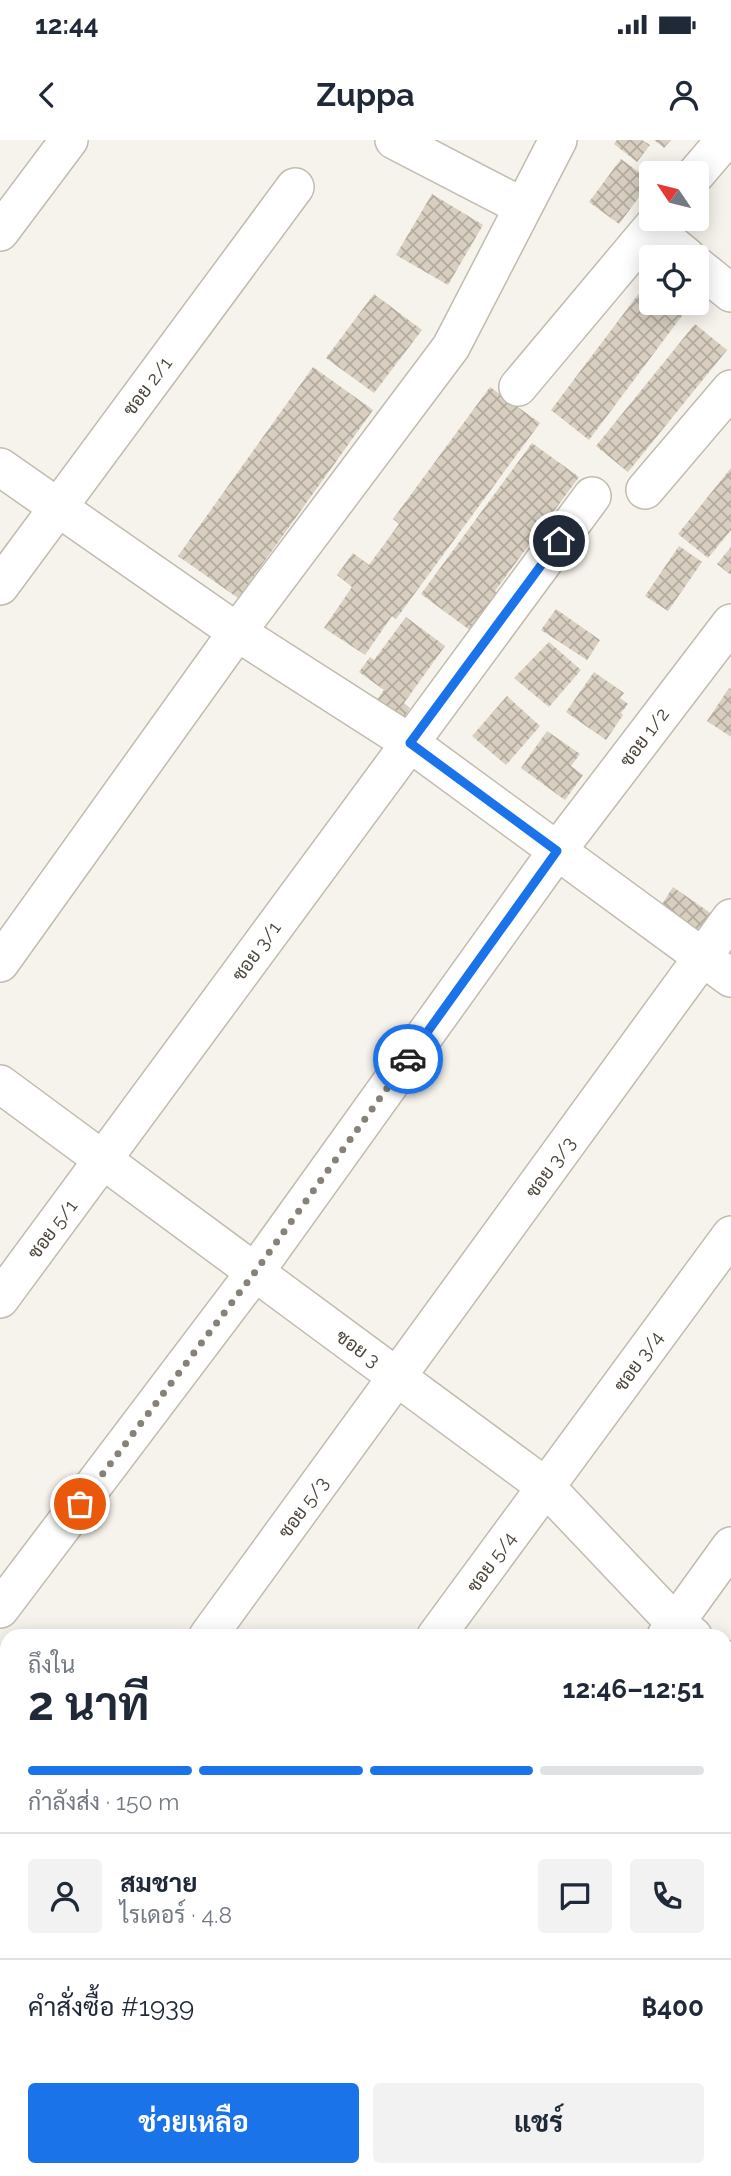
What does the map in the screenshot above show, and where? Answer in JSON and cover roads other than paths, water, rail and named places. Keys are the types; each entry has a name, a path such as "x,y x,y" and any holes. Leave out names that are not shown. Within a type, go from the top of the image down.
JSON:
{"street":[{"path":"0,232 69,140"},
{"path":"394,140 523,207"},
{"path":"0,963 237,632 451,346 558,140"},
{"path":"707,161 725,140"},
{"name":"ซอย 2/1","path":"0,586 295,187"},
{"path":"518,387 648,231"},
{"path":"663,231 676,245"},
{"path":"709,275 731,293"},
{"path":"645,490 731,389"},
{"path":"0,467 237,632 410,743 731,978"},
{"name":"ซอย 3/1","path":"103,1160 592,496"},
{"name":"ซอย 1/2","path":"0,1609 255,1272 557,851 731,623"},
{"name":"ซอย 3/3","path":"398,1377 731,918"},
{"name":"ซอย 3","path":"0,1084 546,1487 675,1629"},
{"name":"ซอย 5/1","path":"0,1299 103,1160"},
{"name":"ซอย 3/4","path":"546,1487 731,1235"},
{"name":"ซอย 5/3","path":"213,1629 398,1377"},
{"name":"ซอย 5/4","path":"441,1629 546,1487"},
{"path":"680,1629 731,1546"}]}
